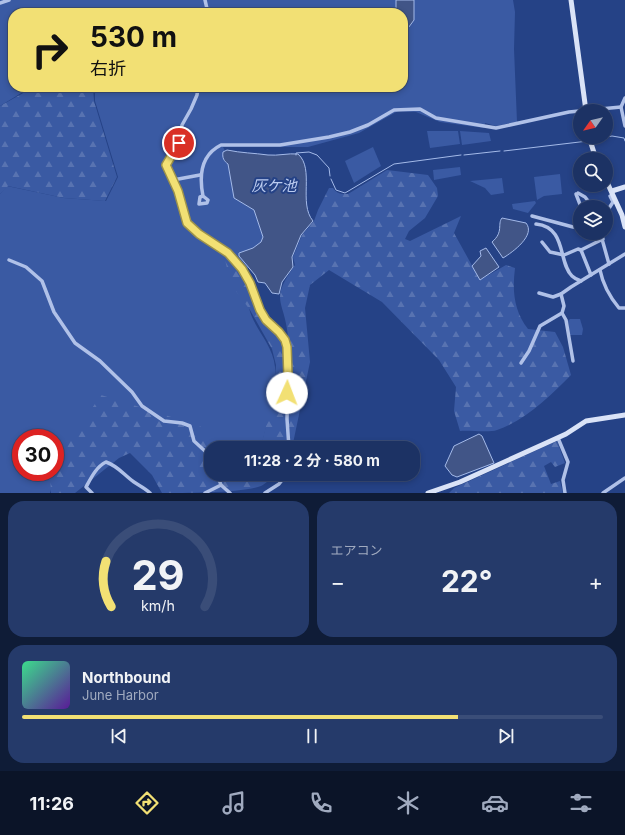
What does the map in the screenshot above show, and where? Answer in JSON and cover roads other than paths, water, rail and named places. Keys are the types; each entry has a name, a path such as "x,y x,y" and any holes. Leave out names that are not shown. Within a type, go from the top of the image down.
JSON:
{"street":[{"path":"0,3 9,0"},
{"path":"571,0 585,104"},
{"path":"196,92 191,109 182,125 179,143 166,165 173,180 187,223 199,234 228,253 250,283 260,310 266,320 285,340 287,347 289,441"},
{"path":"625,98 621,107 625,126"},
{"path":"613,108 621,107"},
{"path":"202,196 200,175 205,161 215,148 221,145 280,145 329,137 350,132 368,125 394,110 420,110 436,118 496,128 573,112"},
{"path":"173,180 200,175"},
{"path":"613,191 625,187"},
{"path":"612,192 625,227"},
{"path":"579,200 577,194 585,197 587,200"},
{"path":"532,216 573,227"},
{"path":"536,224 545,226 556,237 571,276 581,281"},
{"path":"542,242 550,252 564,255 578,248 581,250 600,240"},
{"path":"602,240 609,264"},
{"path":"581,250 591,275"},
{"path":"539,293 553,297 561,294 625,254"},
{"path":"9,260 26,267 42,281 46,287 54,312 75,343 100,361 132,392 142,406 152,414 168,423 182,423 190,426 194,441 204,450"},
{"path":"600,270 609,297 619,308 625,308"},
{"path":"521,363 530,351 540,326 562,313 564,306 561,294"},
{"path":"562,313 566,320 573,361"},
{"path":"428,493 460,482 558,438 586,421 625,416"},
{"path":"558,438 568,462 563,480 565,493"},
{"path":"92,493 86,487 91,476 102,464 106,462 115,465 134,482 144,487 150,493"},
{"path":"603,493 625,478"},
{"path":"220,481 221,485 230,493"},
{"path":"265,493 281,481"},
{"path":"205,493 221,485"}],"water":[{"path":"396,0 414,0 414,20 408,28 408,8 396,8"},
{"name":"灰ケ池","path":"227,150 268,155 298,154 303,160 306,177 307,205 309,214 313,221 301,235 292,257 293,267 282,282 279,294 272,293 265,283 258,282 255,275 239,256 239,253 253,248 261,242 263,237 254,210 234,198 228,164 224,160 223,156 223,152"},
{"path":"502,218 526,223 528,228 526,238 522,243 503,258 492,242 498,235"},
{"path":"486,248 499,267 480,280 472,266 481,256 480,251"},
{"path":"479,434 482,436 494,463 457,477 452,475 445,466 454,446"}],"waterway":[{"path":"613,136 624,138 625,141"},
{"path":"504,151 573,143"},
{"path":"464,155 500,151"},
{"path":"296,155 296,153 309,152 317,155 329,168 330,176"},
{"path":"331,179 336,190 345,193 394,164 461,155"}]}
